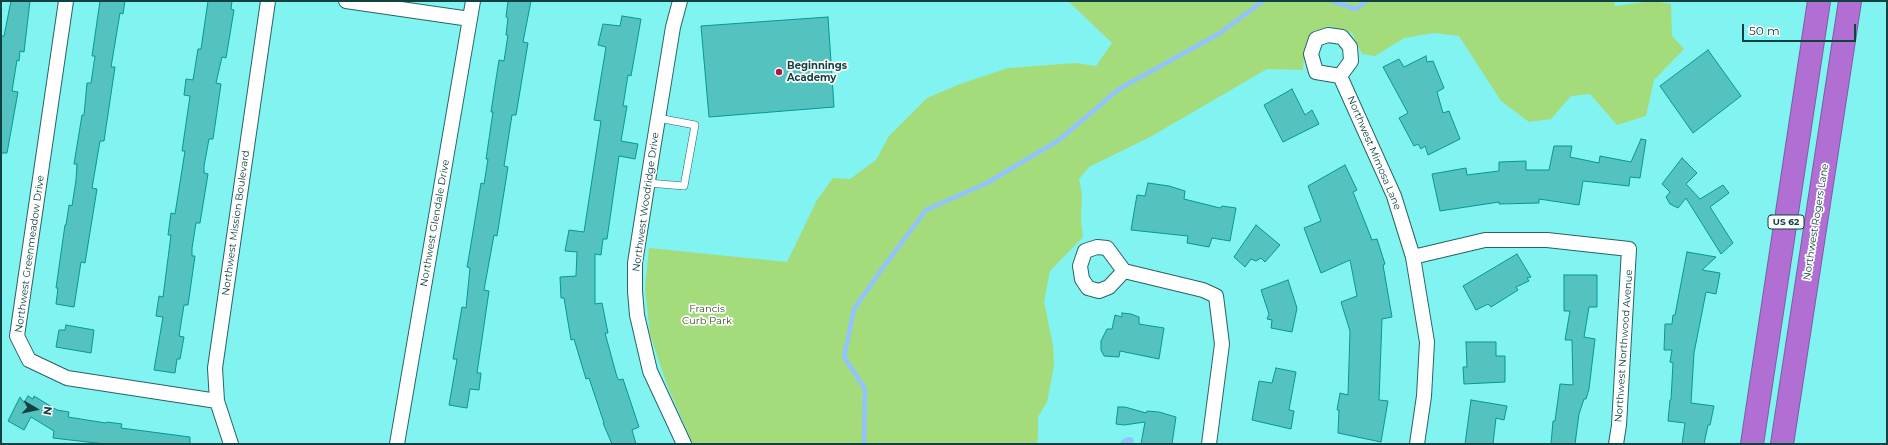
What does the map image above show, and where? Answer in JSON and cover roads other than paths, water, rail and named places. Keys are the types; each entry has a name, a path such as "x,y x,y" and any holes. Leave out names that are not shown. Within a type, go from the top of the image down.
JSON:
{"highway":[{"name":"US 62","path":"1752,444 1819,1"},
{"name":"Northwest Rogers Lane","path":"1782,444 1850,1"}],"street":[{"name":"Northwest Greenmeadow Drive","path":"66,1 18,336 29,360 67,378 217,401"},
{"name":"Northwest Mission Boulevard","path":"231,444 217,401 215,368 268,1"},
{"path":"346,1 470,20"},
{"name":"Northwest Glendale Drive","path":"397,444 473,1"},
{"name":"Northwest Woodridge Drive","path":"680,1 673,27 635,263 637,315 650,371 684,444"},
{"name":"Northwest Mimosa Lane","path":"1340,76 1394,196 1413,257 1427,342 1424,396 1417,444"},
{"name":"Northwest Northwood Avenue","path":"1413,257 1485,240 1546,240 1629,249 1619,425 1616,444"},
{"path":"1124,272 1203,290 1216,296 1222,344 1209,444"}],"lane":[{"path":"648,183 684,186 694,125 658,118"}],"water":[{"path":"1128,437 1133,438 1134,444 1119,444 1122,440"}],"waterway":[{"path":"864,444 865,389 844,357 854,309 926,210 987,183 1059,140 1119,89 1220,33 1263,1"},
{"path":"1332,1 1356,9 1366,1"}],"place":[{"name":"Beginnings Academy","path":"779,72"}],"park label":[{"name":"Francis Curb Park","path":"707,314"}]}
